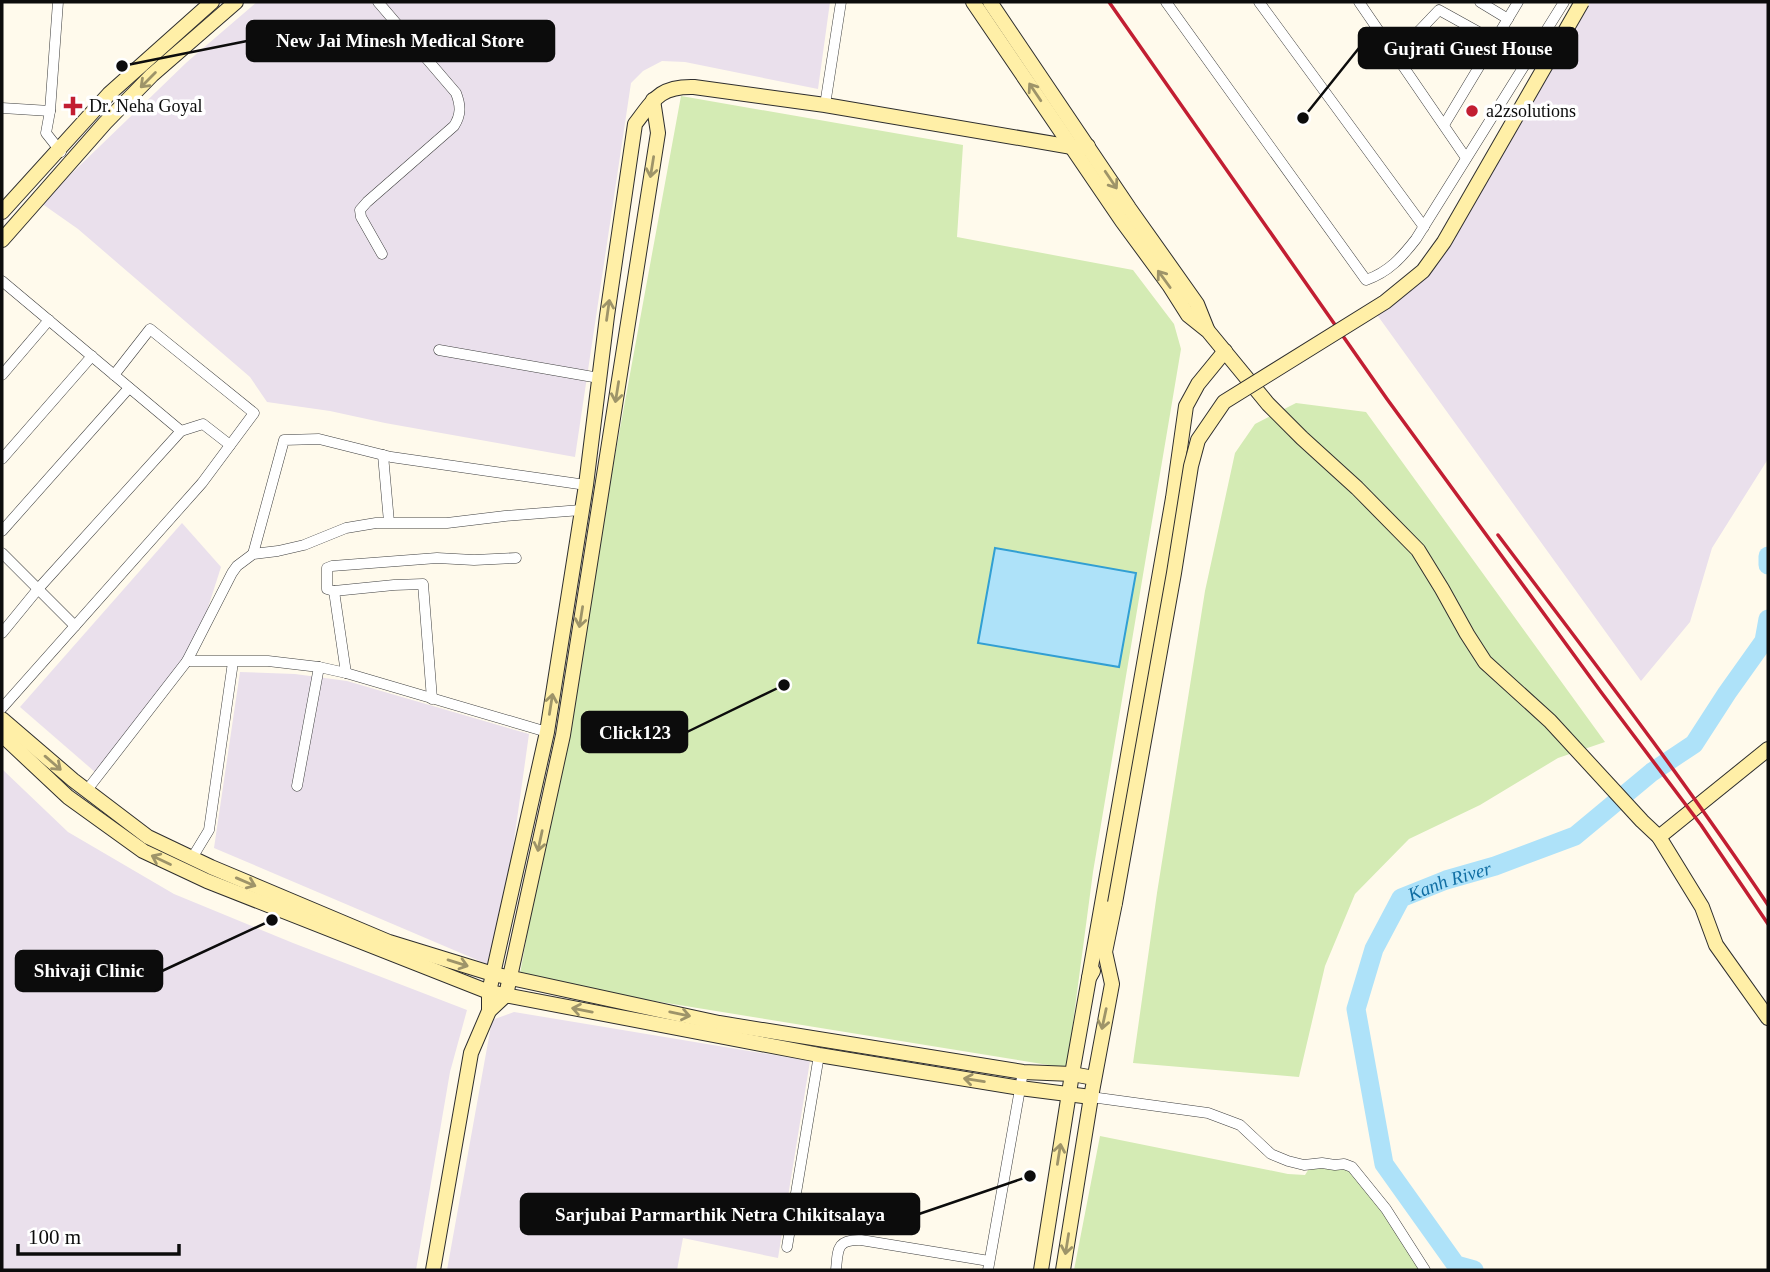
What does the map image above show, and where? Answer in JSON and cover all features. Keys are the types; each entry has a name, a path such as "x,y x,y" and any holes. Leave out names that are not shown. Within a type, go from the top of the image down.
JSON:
{"street":[{"path":"58,2 46,133 72,161"},
{"path":"2,212 109,94 212,2"},
{"path":"2,240 105,123 152,75 236,2"},
{"path":"378,2 456,93 460,102 459,118 454,126 360,209 361,217 382,254"},
{"path":"825,105 841,2"},
{"path":"973,2 1188,315 1208,331 1268,404 1418,550 1485,662 1550,721 1659,837 1702,907 1716,945 1768,1018"},
{"path":"990,2 1129,208 1198,304 1208,331"},
{"path":"1166,2 1366,280 1398,262 1416,239 1564,2"},
{"path":"1259,2 1424,227"},
{"path":"1359,2 1466,158"},
{"path":"1480,2 1508,19"},
{"path":"1444,125 1518,2"},
{"path":"1089,978 1105,953 1191,466 1198,440 1224,402 1385,302 1423,271 1444,242 1582,2"},
{"path":"1391,48 1419,31 1438,10 1495,41"},
{"path":"433,1270 466,1075 471,1053 489,1011 489,992 547,732 586,485 635,124 653,100 666,91 679,87 694,87 825,105 1072,147 1088,146"},
{"path":"489,1011 506,995 562,735 658,133 653,100"},
{"path":"2,108 50,111"},
{"path":"2,281 181,431"},
{"path":"2,375 49,320"},
{"path":"2,708 202,483 254,413 150,329 114,375"},
{"path":"439,350 599,378"},
{"path":"1041,1270 1072,1074 1173,498 1186,406 1198,384 1225,351"},
{"path":"2,459 92,356"},
{"path":"2,531 130,388"},
{"path":"2,633 38,589 181,431 202,424 230,445"},
{"path":"253,554 284,440 319,439 383,455 586,485"},
{"path":"383,455 389,522"},
{"path":"86,790 187,661 232,573 253,554 304,545 346,528 389,522 447,523 581,510"},
{"path":"2,553 75,626"},
{"path":"432,699 423,584 334,591 326,586 327,568 437,558 516,558"},
{"path":"334,591 346,673"},
{"path":"187,661 268,661 320,667 547,732"},
{"path":"192,858 209,830 233,662"},
{"path":"296,786 320,667"},
{"path":"2,719 86,790 143,851 208,881 489,992 820,1055 1020,1088 1208,1113 1240,1125 1271,1154 1288,1161 1304,1165 1322,1163 1352,1167 1386,1209 1425,1270"},
{"path":"2,735 68,797 192,858 389,942 493,974 719,1023 1023,1072 1072,1074 1094,1078"},
{"path":"1659,837 1768,749"},
{"path":"1063,1270 1112,984 1105,953"},
{"path":"787,1247 820,1055"},
{"path":"836,1270 838,1249 843,1241 849,1239 989,1266 1023,1072"}],"shaded area":[{"path":"257,2 830,2 818,89 685,62 662,61 643,71 631,83 575,457 330,411 267,402 250,377 78,229 41,203 187,62"},
{"path":"1590,2 1768,2 1768,459 1712,548 1690,622 1641,681 1375,312 1406,292 1439,261"},
{"path":"182,523 221,567 193,654 95,772 20,707"},
{"path":"240,672 295,674 347,681 529,734 496,968 214,848"},
{"path":"2,769 68,832 174,894 467,1010 450,1072 416,1270 2,1270"},
{"path":"514,1012 810,1061 778,1258 683,1238 677,1270 447,1270 492,1020"}],"green space":[{"path":"681,96 963,145 957,237 1133,270 1174,324 1181,349 1093,872 1067,1068 519,979"},
{"path":"1296,403 1366,412 1605,742 1558,758 1480,805 1409,839 1355,894 1325,966 1299,1077 1133,1063 1205,591 1235,453 1255,424"},
{"path":"1100,1136 1288,1174 1305,1175 1310,1167 1354,1167 1425,1270 1074,1270"}],"water":[{"path":"995,548 1136,573 1119,667 978,643"}],"waterway":[{"name":"Kanh River","path":"1768,556 1768,565"},
{"name":"Kanh River","path":"1474,1270 1456,1265 1384,1164 1356,1009 1374,949 1401,898 1575,836 1652,772 1694,744 1764,641 1768,619"}],"railway":[{"path":"1109,2 1387,399 1701,825 1768,924"},
{"path":"1498,535 1669,764 1768,905"}],"place":[{"name":"New Jai Minesh Medical Store","path":"122,66"},
{"name":"Dr. Neha Goyal","path":"73,106"},
{"name":"a2zsolutions","path":"1472,111"},
{"name":"Gujrati Guest House","path":"1303,118"},
{"name":"Click123","path":"784,685"},
{"name":"Shivaji Clinic","path":"272,920"},
{"name":"Sarjubai Parmarthik Netra Chikitsalaya","path":"1030,1176"}]}
